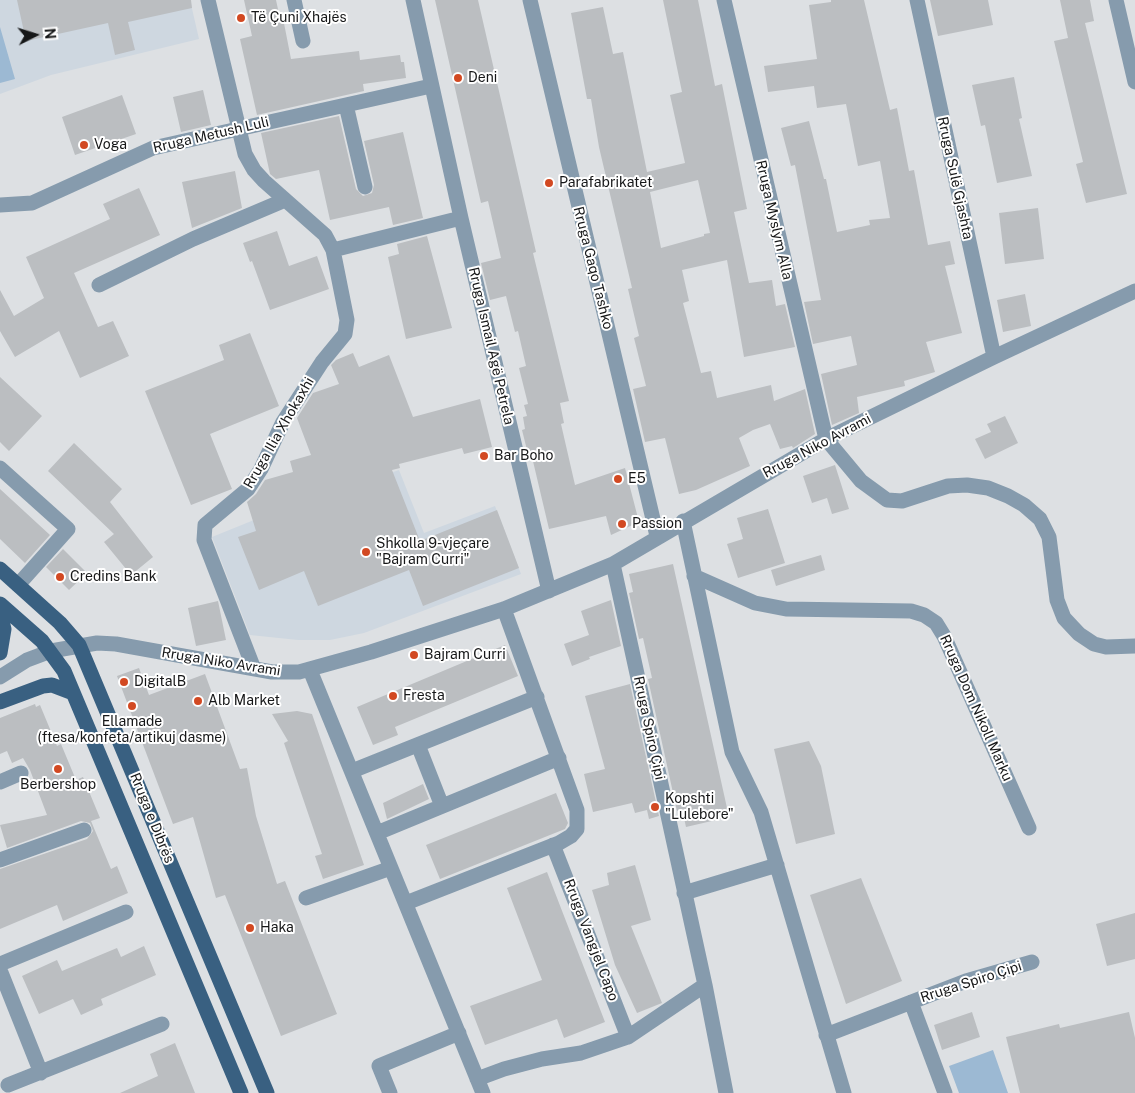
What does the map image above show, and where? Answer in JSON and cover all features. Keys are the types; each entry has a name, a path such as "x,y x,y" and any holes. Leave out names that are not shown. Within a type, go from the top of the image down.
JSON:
{"main road":[{"name":"Rruga e Dibrës","path":"0,569 60,623 79,645 266,1093"},
{"name":"Rruga e Dibrës","path":"0,604 51,651 64,671 241,1093"},
{"path":"0,613 4,629 0,653"},
{"path":"0,702 43,686 52,685 73,693"}],"street":[{"name":"Rruga Ilia Xhokaxhi","path":"208,0 245,154 254,170 325,235 333,250 347,320 344,334 322,362 283,422 261,469 248,490 205,525 204,540 254,669"},
{"path":"294,0 303,41"},
{"name":"Rruga Ismail Agë Petrela","path":"413,0 461,218 548,591"},
{"name":"Rruga Gaqo Tashko","path":"530,0 657,536"},
{"name":"Rruga Myslym Alla","path":"724,0 826,439"},
{"name":"Rruga Sulë Gjashta","path":"917,0 994,356"},
{"path":"1116,0 1135,82"},
{"name":"Rruga Metush Luli","path":"0,205 32,203 137,153 431,86"},
{"path":"346,105 365,187"},
{"path":"99,285 193,239 285,200"},
{"path":"333,250 461,218"},
{"name":"Rruga Niko Avrami","path":"0,677 27,660 51,651 79,645 116,644 254,669 287,673 310,670 504,609 613,564 657,536 826,439 994,356 1135,291"},
{"path":"826,439 861,481 887,500 902,502 948,486 967,485 988,488 1024,505 1040,519 1049,537 1057,600 1064,618 1079,634 1094,644 1106,647 1135,646"},
{"path":"0,468 68,529 18,585"},
{"path":"683,521 732,752 761,812 844,1093"},
{"name":"Rruga Spiro Çipi","path":"613,564 705,985 726,1093"},
{"name":"Rruga Dom Nikoll Marku","path":"694,576 754,603 786,609 911,611 924,615 936,623 959,669 1029,828"},
{"path":"406,904 553,845 572,836 577,828 577,810 504,609"},
{"path":"310,670 480,1086 504,1069 542,1058 581,1053 628,1037 705,985"},
{"path":"352,771 537,697"},
{"path":"418,745 442,806"},
{"path":"377,833 559,758"},
{"path":"0,782 21,773"},
{"path":"0,860 84,830"},
{"name":"Rruga Vangjel Capo","path":"553,845 628,1037"},
{"path":"684,893 777,865"},
{"path":"306,898 391,868"},
{"path":"0,964 126,912"},
{"name":"Rruga Spiro Çipi","path":"826,1035 918,999 1032,962"},
{"path":"0,970 41,1073"},
{"name":"Rruga Spiro Çipi","path":"918,999 945,1093"},
{"path":"8,1085 162,1024"},
{"path":"390,1093 379,1066 459,1033"}],"shaded area":[{"path":"0,0 190,0 199,39 51,75 0,94"},
{"path":"0,27 15,79 0,83"},
{"name":"Shkolla 9-vjeçare \"Bajram Curri\"","path":"399,470 424,533 495,506 521,574 364,633 330,640 298,640 250,635 212,537 254,520"},
{"path":"993,1050 1008,1093 959,1093 949,1066"}],"building":[{"path":"17,0 191,0 192,8 128,22 135,50 115,55 108,23 26,41"},
{"path":"244,0 276,0 279,14 282,13 291,59 359,51 360,60 400,55 401,62 404,62 406,78 363,84 364,91 257,115 240,39 252,36"},
{"path":"435,0 478,0 536,252 533,253 569,401 560,403 564,423 561,424 575,485 625,468 639,522 611,535 606,516 549,529 532,457 529,458 522,430 525,429 523,417 527,416 524,405 528,404 519,368 526,366 518,331 515,332 506,296 490,300 481,263 501,258 488,201 481,203"},
{"path":"663,0 698,0 715,86 722,84 747,209 734,212 749,283 772,280 776,306 785,304 795,347 744,357 727,260 682,270 689,301 683,303 701,373 711,371 717,398 771,385 774,401 805,389 815,434 793,448 792,446 780,449 770,424 753,430 739,438 750,466 696,490 679,494 665,438 645,442 633,389 646,386 634,338 639,336 628,289 632,288 599,147 591,99 587,99 571,13 603,7 613,54 623,52 647,172 685,163 670,95 682,92","holes":["698,180 710,233 661,248 650,192"]},
{"path":"831,0 864,0 890,110 897,108 909,171 914,170 928,245 950,241 955,264 945,266 962,333 926,342 935,372 904,381 905,386 857,397 859,413 832,425 821,374 857,365 851,336 813,344 804,302 821,300 795,165 791,166 781,128 809,121 824,179 826,179 837,232 870,225 869,220 890,218 880,161 858,166 846,104 817,108 814,86 768,92 764,66 817,59 809,5 831,2"},
{"path":"930,0 988,0 993,25 938,36"},
{"path":"1060,0 1090,0 1094,21 1085,23 1127,194 1086,203 1076,164 1083,162 1054,41 1068,38"},
{"path":"1014,77 1022,118 1019,119 1032,176 997,183 985,125 981,126 972,85"},
{"path":"203,90 211,125 181,132 173,97"},
{"path":"122,95 136,134 75,155 62,117"},
{"path":"339,116 356,189 363,196 372,193 374,185 364,141 403,132 423,218 393,225 389,207 330,220 319,170 276,179 270,174 261,133"},
{"path":"235,171 242,208 192,228 182,182"},
{"path":"139,188 160,235 74,273 98,327 113,321 129,356 80,378 59,331 15,357 0,331 0,290 14,316 44,298 26,257 110,219 103,204"},
{"path":"1038,208 1044,259 1005,264 999,213"},
{"path":"277,231 289,266 317,256 329,289 270,310 252,261 250,262 243,243"},
{"path":"427,236 452,328 406,339 388,257 399,254 397,244"},
{"path":"1025,294 1031,326 1003,332 997,300"},
{"path":"250,333 279,406 210,434 232,489 191,505 145,391 224,360 219,345"},
{"path":"353,353 359,367 389,355 413,417 480,399 492,447 464,454 462,448 399,464 400,468 392,470 420,541 497,510 519,568 423,606 409,570 318,606 304,571 259,590 238,537 256,531 247,502 256,494 265,480 293,472 290,461 311,455 297,418 313,393 339,384 331,365 336,360"},
{"path":"0,377 42,416 9,451 0,442"},
{"path":"1005,416 1018,443 985,459 975,439 991,432 987,424"},
{"path":"74,443 122,489 110,502 153,557 131,575 104,542 114,534 48,471"},
{"path":"835,465 849,509 832,514 827,498 812,503 803,476"},
{"path":"0,489 50,535 25,563 0,539"},
{"path":"768,509 785,563 738,578 727,544 743,539 737,518"},
{"path":"63,549 87,573 69,590 46,567"},
{"path":"821,555 825,570 776,586 771,570"},
{"path":"673,564 729,817 686,827 682,809 677,811 648,679 652,678 643,638 639,639 629,593 633,592 629,574"},
{"path":"611,600 621,646 589,657 590,659 572,666 564,644 589,635 581,611"},
{"path":"218,601 226,640 196,646 188,608"},
{"path":"505,645 518,676 395,727 398,735 373,745 357,707"},
{"path":"139,668 149,695 205,674 240,769 247,768 256,816 277,884 285,881 337,1014 281,1036 225,895 216,898 193,817 173,824 117,676"},
{"path":"630,684 659,816 649,819 647,810 635,813 632,803 593,812 584,774 605,769 585,696"},
{"path":"35,704 36,707 40,705 57,746 61,744 76,780 83,777 100,818 91,821 111,869 117,866 128,893 63,921 57,905 0,929 0,869 87,839 93,831 90,823 81,821 7,848 0,825 47,815 30,770 23,758 12,763 7,751 0,754 0,718"},
{"path":"297,711 312,714 364,865 323,879 315,856 322,854 284,743 288,741 272,714"},
{"path":"809,741 821,766 835,834 796,844 774,749"},
{"path":"423,784 429,799 387,819 383,803"},
{"path":"556,793 568,823 565,829 440,879 426,845"},
{"path":"635,865 651,920 631,926 662,1003 637,1013 615,965 592,890 609,885 607,873"},
{"path":"547,872 605,1022 564,1038 557,1019 485,1045 470,1006 542,980 507,888"},
{"path":"861,878 902,981 846,1004 810,895"},
{"path":"1135,913 1135,959 1107,966 1096,924"},
{"path":"144,946 156,975 101,999 103,1005 81,1015 73,999 39,1014 22,976 57,960 62,971 117,948 121,957"},
{"path":"972,1012 980,1037 942,1050 934,1025"},
{"path":"1129,1012 1135,1038 1135,1093 1020,1093 1006,1037 1059,1024 1060,1028"},
{"path":"175,1043 195,1093 120,1093 158,1076 150,1054"}],"place":[{"name":"Të Çuni Xhajës","path":"241,18"},
{"name":"Deni","path":"458,78"},
{"name":"Voga","path":"84,145"},
{"name":"Parafabrikatet","path":"549,183"},
{"name":"Bar Boho","path":"484,456"},
{"name":"E5","path":"618,479"},
{"name":"Passion","path":"622,524"},
{"name":"Shkolla 9-vjeçare \"Bajram Curri\"","path":"366,552"},
{"name":"Credins Bank","path":"60,577"},
{"name":"Bajram Curri","path":"414,655"},
{"name":"DigitalB","path":"124,682"},
{"name":"Fresta","path":"393,696"},
{"name":"Alb Market","path":"198,701"},
{"name":"Ellamade (ftesa/konfeta/artikuj dasme)","path":"132,706"},
{"name":"Berbershop","path":"58,769"},
{"name":"Kopshti \"Lulebore\"","path":"655,807"},
{"name":"Haka","path":"250,928"}]}
